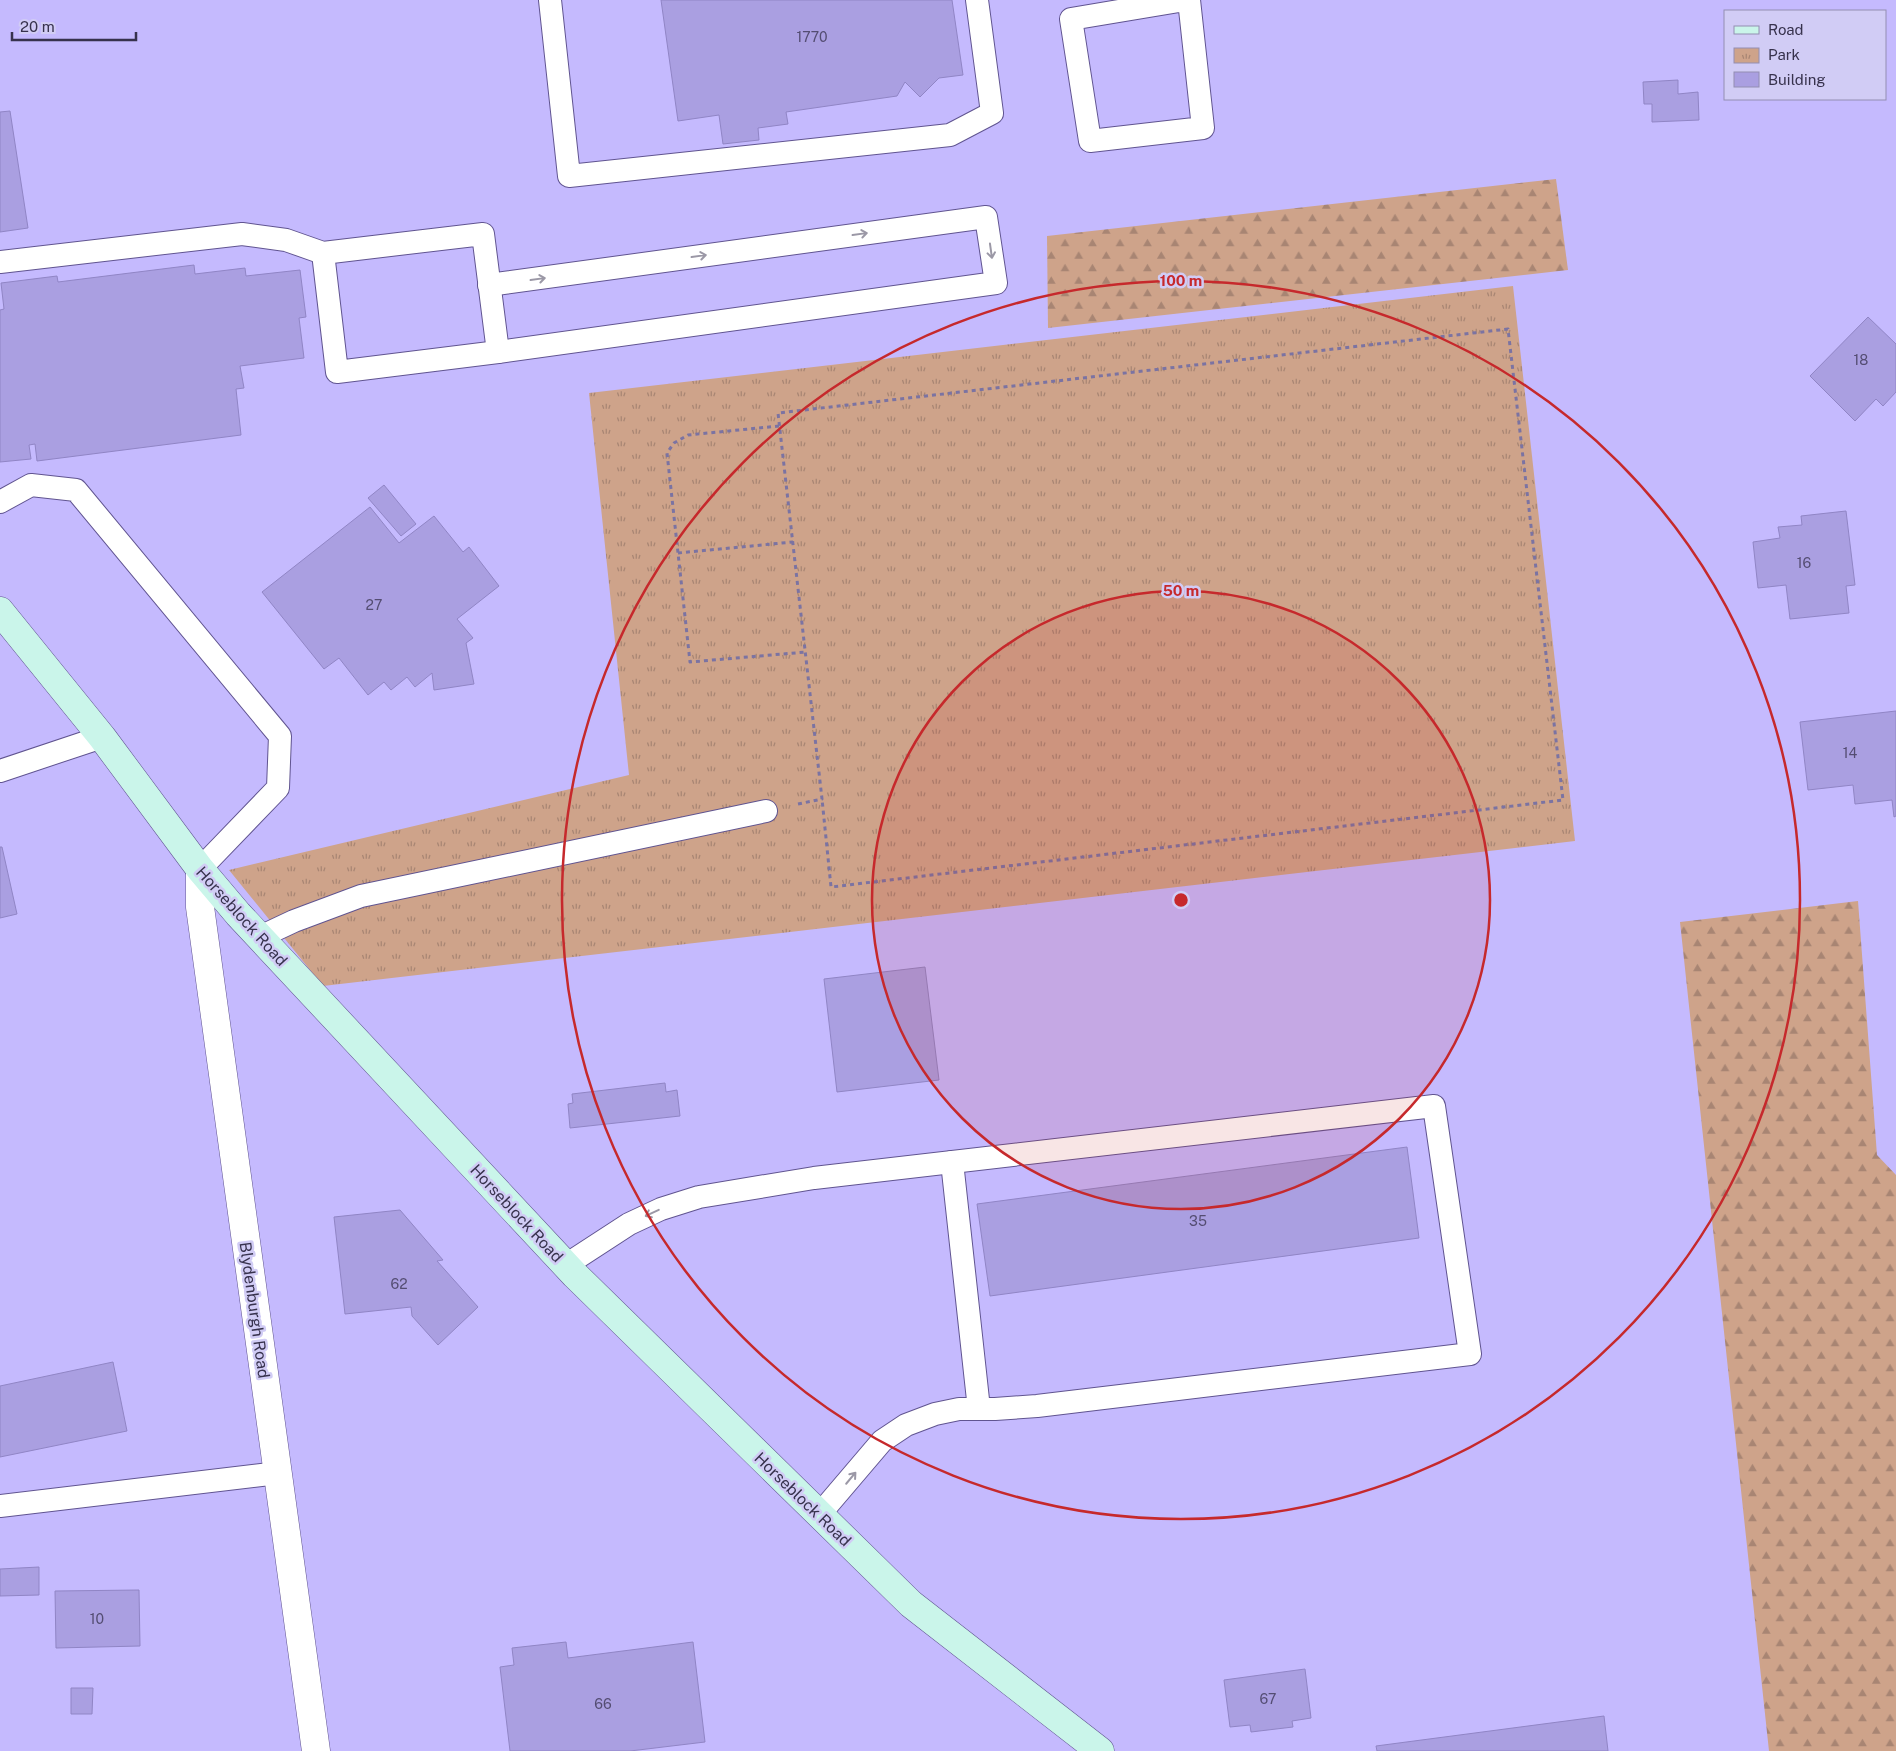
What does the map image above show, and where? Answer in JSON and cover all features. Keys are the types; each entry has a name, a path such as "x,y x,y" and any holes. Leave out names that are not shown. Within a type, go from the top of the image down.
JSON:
{"street":[{"name":"Horseblock Road","path":"3,620 102,737 200,869 260,937 566,1265 911,1604 1100,1751"},
{"name":"Blydenburgh Road","path":"200,869 200,907 316,1751"}],"lane":[{"path":"550,0 569,176 950,135 992,114 977,0"},
{"path":"1187,0 1203,128 1090,141 1071,19 1187,0"},
{"path":"323,253 338,372 498,352 996,283 986,217 489,285"},
{"path":"0,262 242,234 286,240 323,253 482,234 498,352"},
{"path":"0,502 31,485 76,490 280,736 278,788 200,869"},
{"path":"0,771 102,737"},
{"path":"260,937 294,921 362,896 766,811"},
{"path":"566,1265 629,1224 660,1209 699,1198 814,1178 1434,1106 1470,1354 1037,1406 959,1409 935,1414 906,1425 882,1441 819,1515"},
{"path":"952,1162 979,1409"},
{"path":"0,1506 278,1473"}],"path":[{"path":"1508,329 1563,800 831,888 806,652 792,542 778,413 1508,329"},
{"path":"779,426 688,435 674,443 667,453 690,662 806,652"},
{"path":"678,553 792,542"},
{"path":"766,811 822,800"}],"green space":[{"path":"1556,179 1568,270 1048,328 1047,236"},
{"path":"1513,286 1575,841 323,986 229,870 629,775 589,393"},
{"path":"1858,901 1877,1155 1896,1175 1896,1751 1769,1751 1680,922"}],"building":[{"path":"661,0 952,0 963,75 939,78 920,97 905,82 897,96 786,112 788,124 758,128 759,140 723,144 719,115 678,121"},
{"path":"1678,80 1678,94 1698,92 1699,120 1652,122 1652,104 1644,104 1643,82"},
{"path":"10,111 28,228 0,232 0,112"},
{"path":"194,265 195,274 245,268 246,276 300,270 306,317 299,318 304,358 240,366 244,388 236,389 241,435 37,461 35,444 29,445 31,459 0,462 0,310 4,309 1,283 57,276 58,282"},
{"path":"1868,317 1896,344 1896,392 1883,406 1876,399 1855,421 1810,376"},
{"path":"384,485 416,524 401,536 368,498"},
{"path":"370,507 399,543 434,516 463,552 469,547 499,586 457,619 473,638 466,643 474,684 434,690 432,673 415,687 407,677 391,690 384,682 368,695 339,658 324,669 262,592"},
{"path":"1846,511 1855,585 1846,586 1849,613 1790,619 1786,585 1758,588 1753,542 1780,538 1778,527 1802,525 1801,516"},
{"path":"1896,711 1896,816 1894,817 1892,800 1855,804 1853,785 1808,790 1800,722"},
{"path":"0,847 2,847 17,914 0,918"},
{"path":"925,967 939,1080 837,1092 824,979"},
{"path":"665,1083 666,1092 677,1090 680,1116 570,1128 568,1104 573,1103 572,1094"},
{"path":"1407,1147 1419,1238 990,1296 977,1204"},
{"path":"400,1210 443,1260 437,1261 478,1307 438,1345 412,1316 411,1307 345,1314 334,1217"},
{"path":"113,1362 127,1431 0,1457 0,1386"},
{"path":"39,1567 39,1595 0,1596 0,1569"},
{"path":"139,1590 140,1646 56,1648 55,1591"},
{"path":"566,1642 568,1658 693,1642 705,1742 630,1751 510,1751 500,1667 514,1665 512,1648"},
{"path":"1305,1669 1311,1718 1292,1721 1293,1727 1251,1732 1250,1725 1230,1727 1224,1680"},
{"path":"71,1688 93,1688 92,1714 71,1714"},
{"path":"1604,1716 1608,1751 1377,1751 1376,1746"}]}
